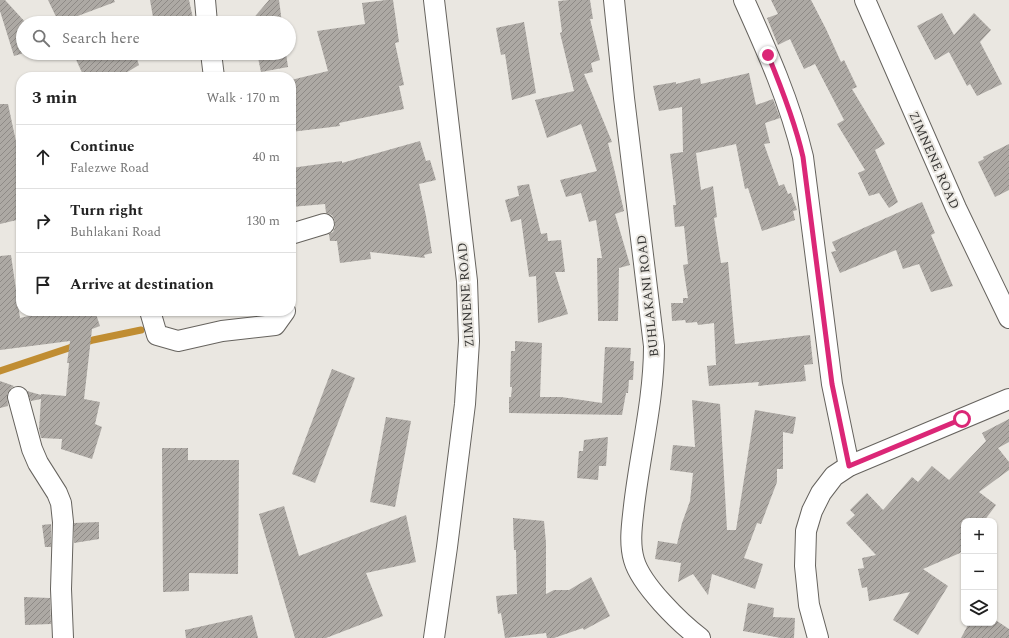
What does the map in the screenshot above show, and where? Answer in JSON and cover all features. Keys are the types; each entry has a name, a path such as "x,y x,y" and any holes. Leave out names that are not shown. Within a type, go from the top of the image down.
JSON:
{"street":[{"path":"205,0 206,16"},
{"name":"ZIMNENE ROAD","path":"434,0 466,281 469,341 465,404 434,638"},
{"name":"BUHLAKANI ROAD","path":"614,0 623,90 654,346 654,367 636,489 632,549 634,562 642,576 662,602 686,627 700,638"},
{"path":"744,0 786,97 798,133 803,157 832,384 849,466"},
{"name":"ZIMNENE ROAD","path":"865,0 956,208 1009,318"},
{"path":"212,60 213,72"},
{"path":"296,232 324,224"},
{"path":"151,316 157,335 178,341 222,331 276,325 282,316"},
{"path":"18,398 24,425 32,449 38,463 57,493 60,503 63,535 61,589 63,638"},
{"path":"818,638 809,605 805,566 806,531 820,492 834,476 849,466 1009,399"}],"building":[{"path":"0,0 5,0 20,16 16,16 16,55 14,56 0,11"},
{"path":"48,0 114,0 115,2 78,16 56,16"},
{"path":"150,0 189,0 192,16 153,16"},
{"path":"269,0 279,0 281,16 255,16"},
{"path":"393,0 399,42 395,43 404,85 399,86 404,109 339,123 340,126 296,131 296,79 328,71 317,31 365,24 362,3"},
{"path":"590,0 593,19 590,19 600,60 591,63 593,72 584,74 612,142 608,143 624,211 615,214 630,265 619,268 618,321 598,321 597,258 602,258 596,220 589,222 581,193 566,197 560,180 597,171 581,124 547,138 535,100 574,91 560,33 562,32 558,1"},
{"path":"771,0 811,0 841,62 844,60 857,87 852,89 885,144 875,150 898,202 889,208 879,193 869,196 858,173 865,170 837,124 844,120 815,64 804,69 790,39 778,45 767,18 778,14"},
{"path":"942,13 954,35 974,13 991,30 980,42 1002,84 977,96 970,84 967,86 949,52 935,60 917,26"},
{"path":"524,22 536,93 512,100 505,54 501,55 496,28"},
{"path":"76,60 137,60 139,65 127,72 82,72"},
{"path":"258,60 287,60 288,67 261,72"},
{"path":"749,73 756,105 773,99 780,118 765,123 770,143 764,144 779,186 784,184 788,194 791,193 797,210 793,211 795,220 762,231 748,188 745,189 736,144 696,153 701,190 713,186 717,217 714,218 721,263 728,262 735,344 810,335 813,364 804,365 806,381 758,386 759,382 709,386 707,366 716,365 714,323 698,325 697,322 686,323 685,320 672,321 671,303 683,303 683,298 688,298 683,265 688,264 684,226 675,227 673,205 676,205 670,154 683,152 682,107 659,111 653,86 676,82 676,84 700,78 701,84"},
{"path":"0,104 8,104 16,142 16,220 0,224"},
{"path":"420,141 426,161 430,160 436,180 419,184 432,253 424,255 425,258 370,252 371,259 340,263 337,241 330,241 329,234 333,232 335,221 332,215 326,213 325,204 296,207 296,167 342,161 342,163"},
{"path":"1009,144 1009,190 995,197 978,162 984,159 983,157"},
{"path":"529,184 541,234 547,233 548,241 561,240 565,272 555,272 568,314 538,323 536,276 529,277 521,219 511,222 505,200 519,196 517,186"},
{"path":"922,202 935,233 931,235 953,286 931,292 919,264 903,269 896,250 840,273 831,252 836,251 832,242"},
{"path":"11,255 16,290 16,316 20,316 20,318 29,316 97,316 100,326 92,329 84,399 100,402 95,424 102,427 92,459 61,449 62,439 41,438 39,429 41,399 31,401 27,391 41,395 66,396 69,363 67,363 70,341 0,350 0,256"},
{"path":"515,341 542,343 540,397 561,397 602,403 605,347 631,348 630,361 634,361 633,380 629,380 628,393 626,393 622,415 509,413 509,397 511,397 512,387 510,387 511,351 515,351"},
{"path":"332,369 355,378 315,483 292,474"},
{"path":"0,381 14,386 7,394 8,406 0,408"},
{"path":"692,400 720,404 727,530 736,530 755,410 796,417 793,434 783,432 783,469 777,469 777,482 761,524 757,523 744,558 763,564 755,589 712,574 708,595 693,574 678,582 681,563 655,559 658,541 677,544 682,523 690,501 693,473 670,470 673,445 695,447"},
{"path":"386,417 411,421 395,507 370,502"},
{"path":"1009,419 1009,442 998,448 1009,462 1009,470 979,492 996,505 986,518 961,518 960,553 923,569 948,586 918,635 893,620 910,592 869,601 867,587 862,588 858,569 864,568 862,558 876,555 846,523 855,515 850,510 867,493 883,510 912,477 918,482 932,466 949,480 986,441 982,433"},
{"path":"608,437 606,466 599,466 598,480 577,478 579,451 583,451 584,440"},
{"path":"162,448 188,448 188,460 239,460 238,574 189,573 189,591 163,592"},
{"path":"284,506 299,556 406,515 416,562 366,573 383,616 326,638 295,638 259,514"},
{"path":"513,518 544,521 546,543 546,594 554,590 569,590 591,577 610,616 584,630 583,628 554,638 547,638 546,633 505,638 501,613 498,614 496,596 517,594 516,550 514,550"},
{"path":"99,522 99,539 74,543 74,523"},
{"path":"51,524 51,547 45,547 42,525"},
{"path":"24,597 50,598 51,624 25,625"},
{"path":"748,603 774,608 773,617 795,618 794,638 781,638 743,631"},
{"path":"252,615 258,638 186,638 185,630"},
{"path":"997,621 1009,629 1009,638 961,638 967,626 997,626"}],"waterway":[{"path":"0,371 93,340 141,330"}],"route":[{"path":"768,55 786,97 798,133 803,157 832,384 849,466 962,419"}]}
